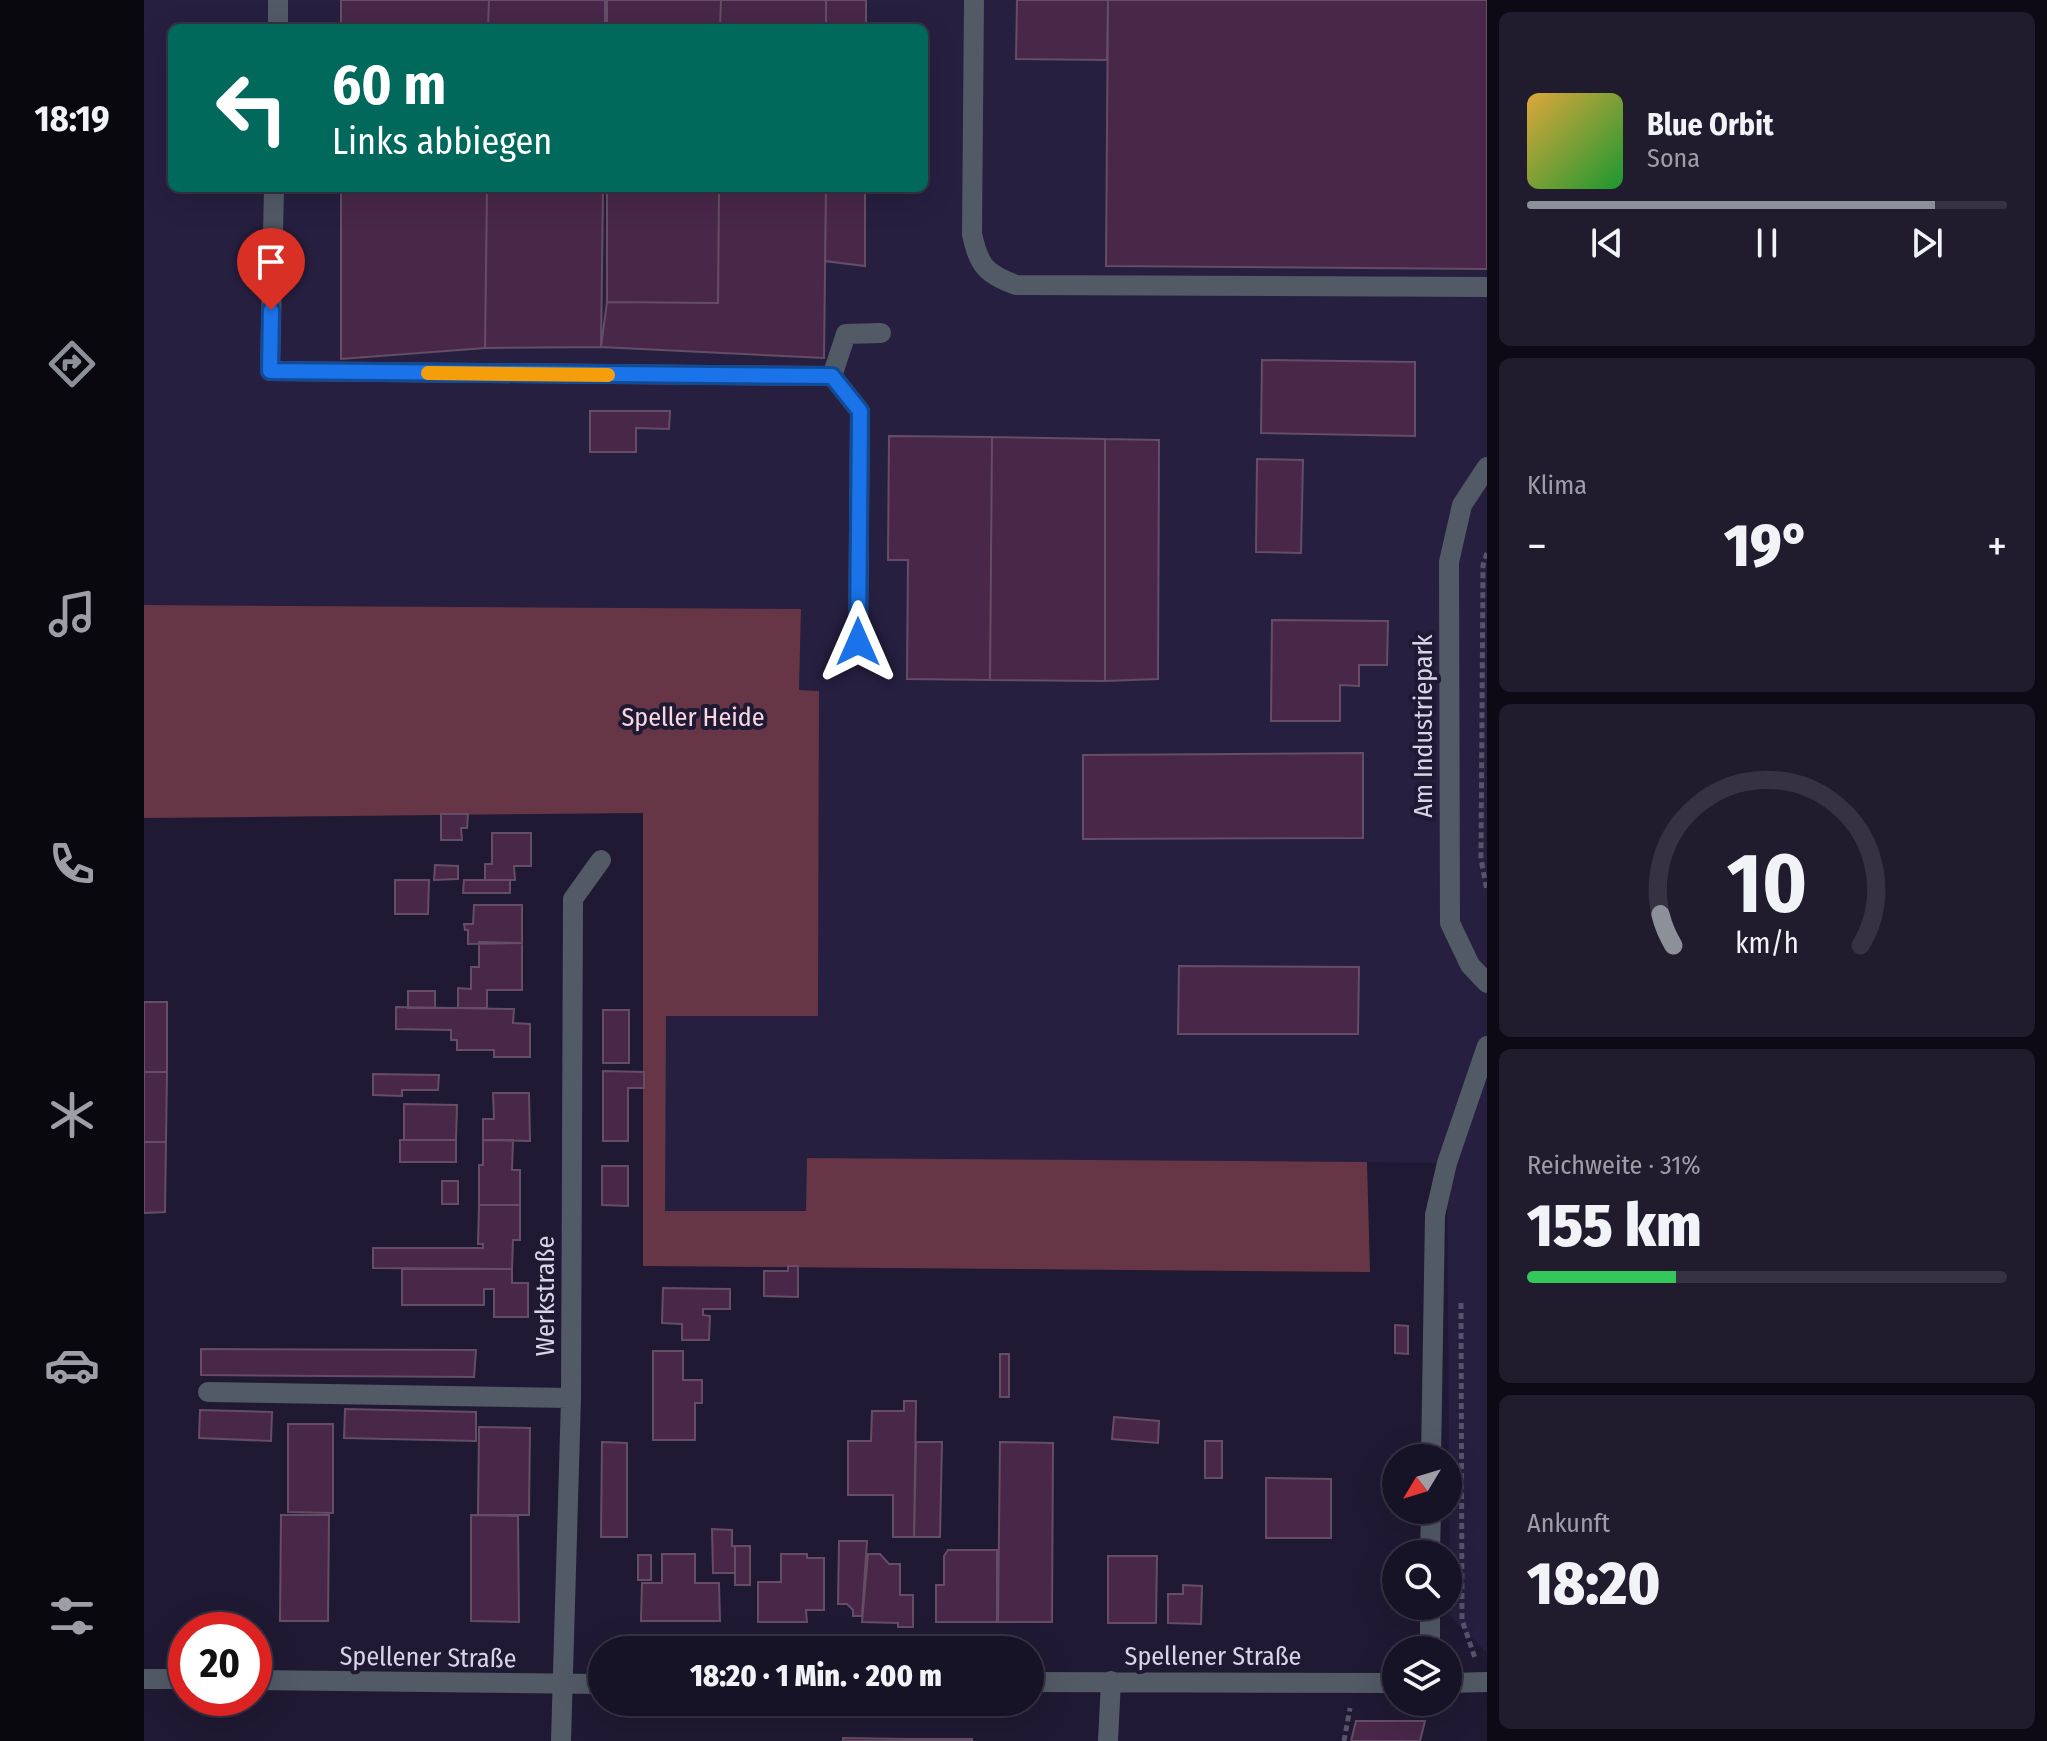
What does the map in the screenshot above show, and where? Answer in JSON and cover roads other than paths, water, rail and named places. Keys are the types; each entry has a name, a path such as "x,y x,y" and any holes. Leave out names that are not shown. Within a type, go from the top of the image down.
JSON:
{"street":[{"path":"278,0 278,24"},
{"path":"974,0 972,234 976,254 985,269 997,278 1016,285 1487,287"},
{"path":"274,192 270,371 832,376"},
{"path":"832,376 846,334 881,333"},
{"path":"832,376 860,411 858,642"},
{"name":"Am Industriepark","path":"1487,467 1462,505 1449,562 1450,923 1470,965 1487,983"},
{"name":"Werkstraße","path":"561,1741 571,1398 573,899 601,860"},
{"path":"1431,1444 1435,1215 1447,1163 1487,1046"},
{"path":"208,1392 571,1398"},
{"path":"144,1679 168,1679"},
{"name":"Spellener Straße","path":"272,1680 588,1684"},
{"path":"1108,1741 1111,1681"},
{"name":"Spellener Straße","path":"1044,1682 1382,1683"},
{"path":"1462,1683 1485,1682"}],"park label":[{"name":"Speller Heide","path":"693,717"}]}
